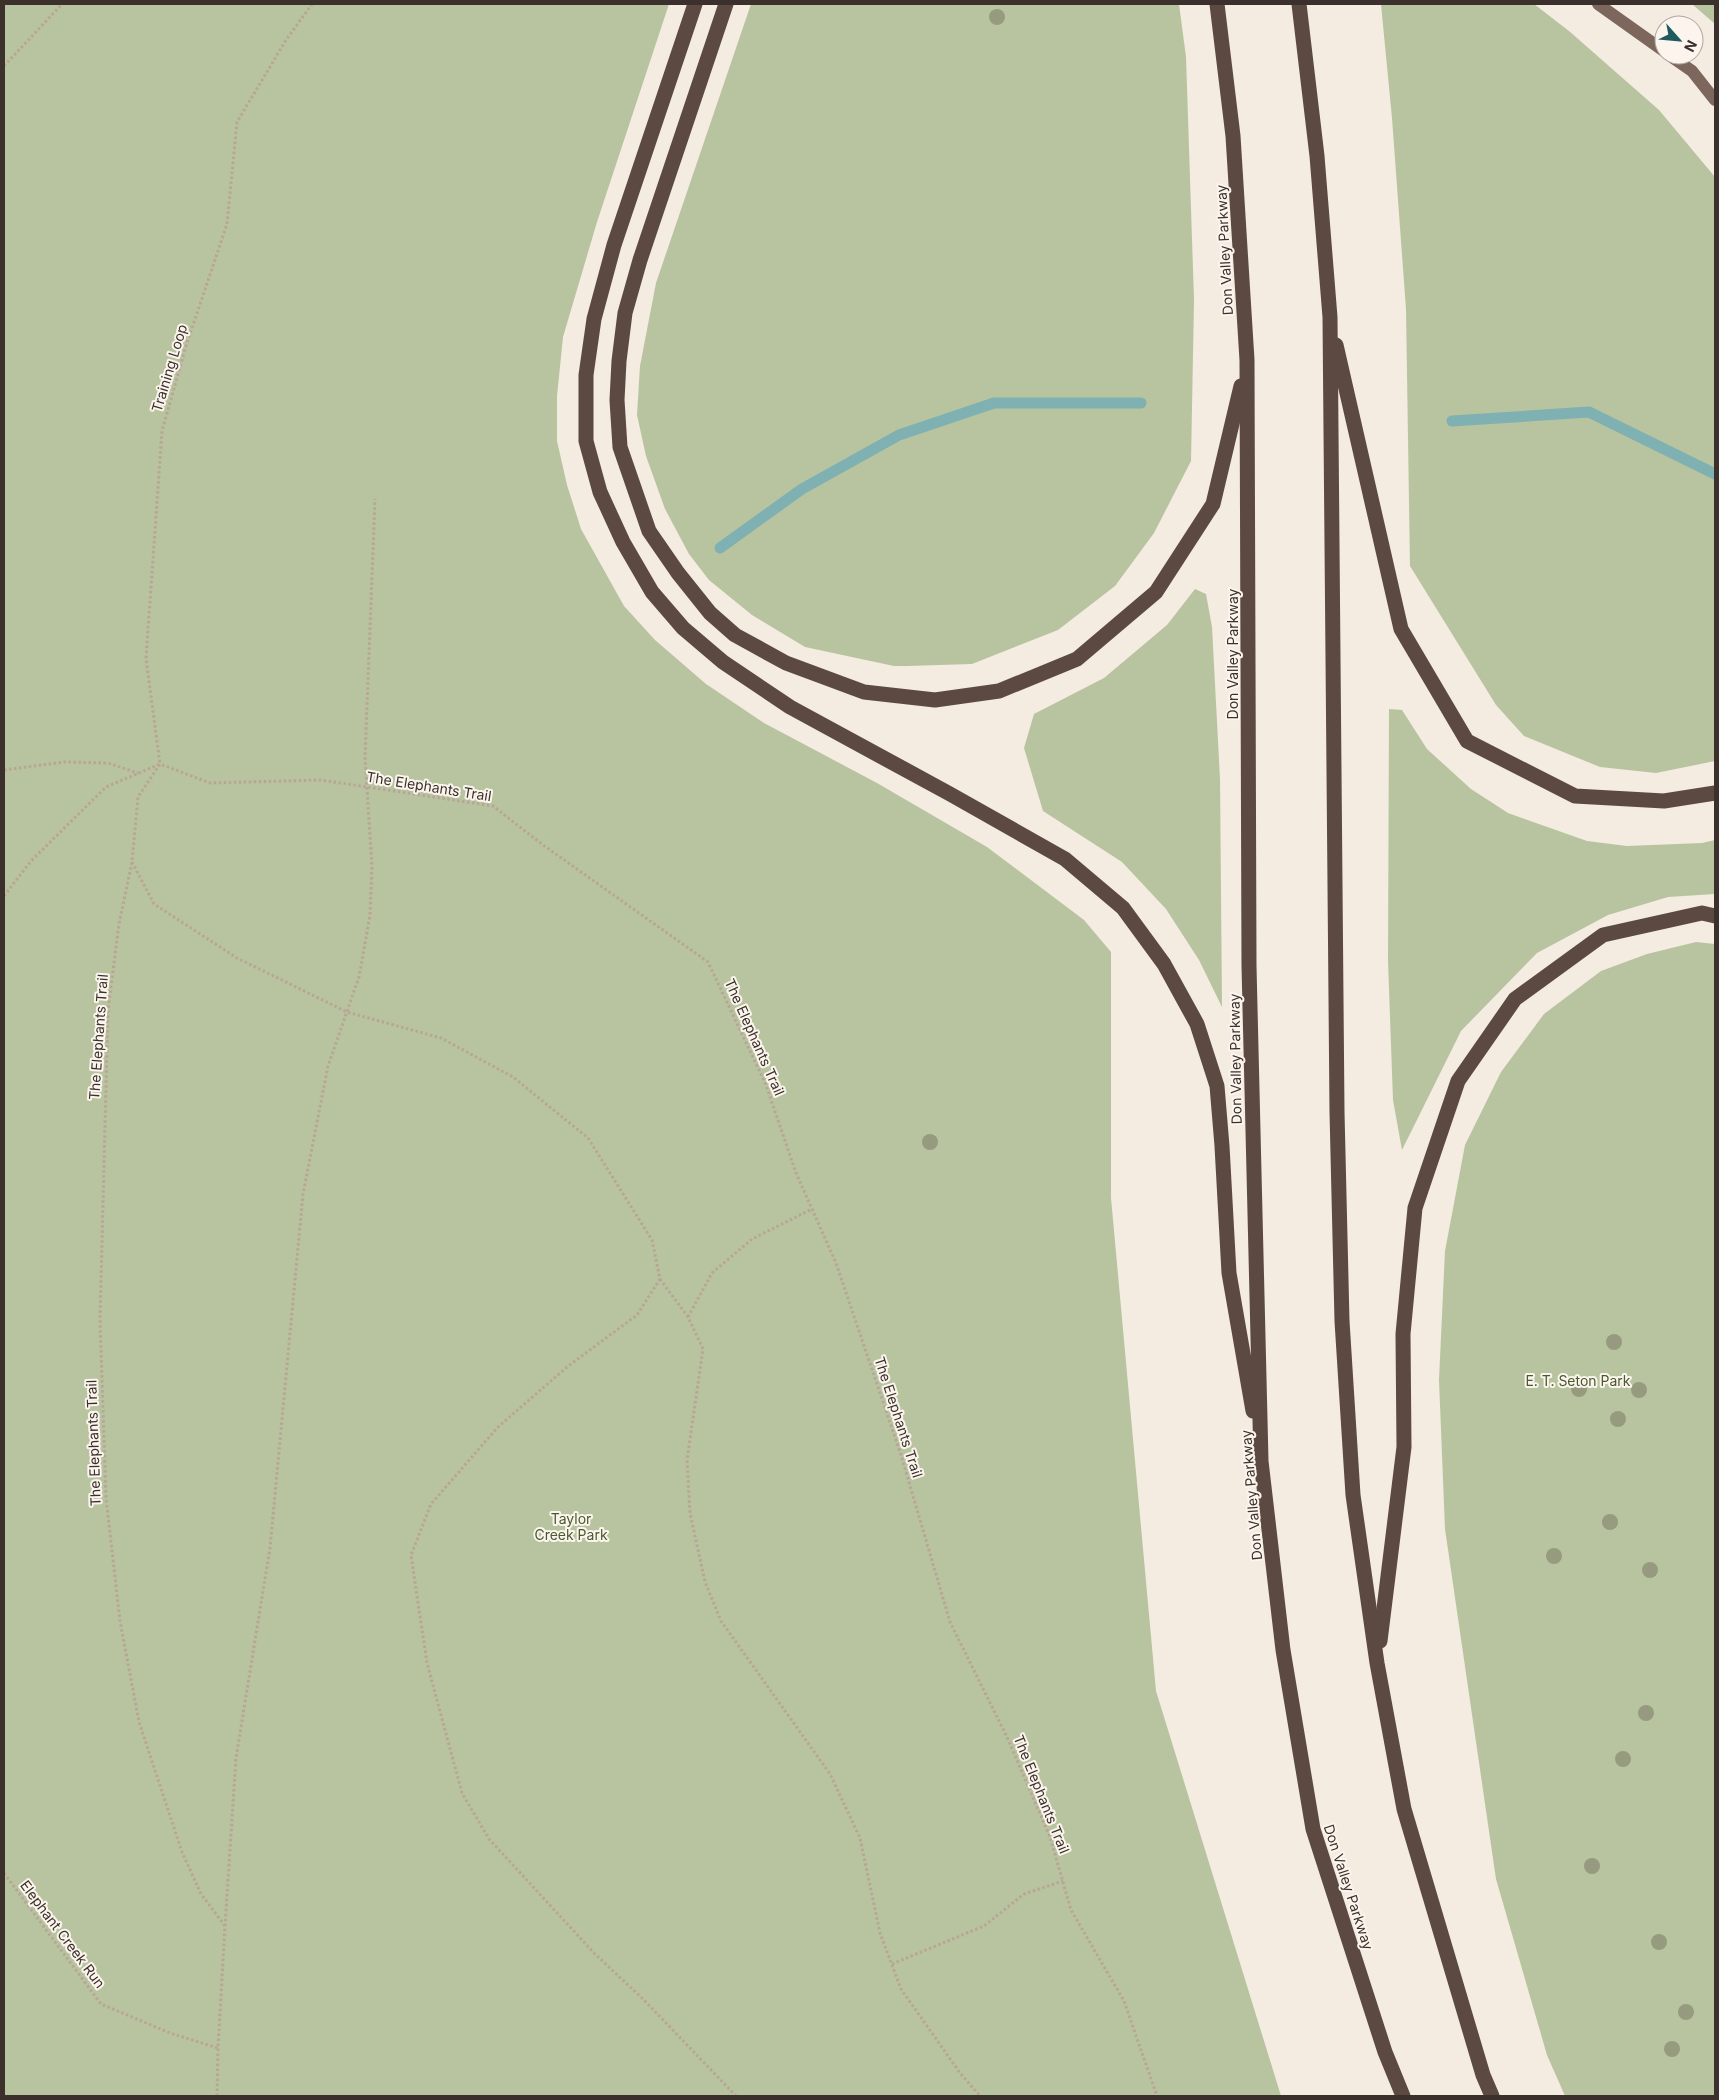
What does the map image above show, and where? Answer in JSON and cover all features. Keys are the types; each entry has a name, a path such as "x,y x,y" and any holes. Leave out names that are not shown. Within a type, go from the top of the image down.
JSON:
{"highway":[{"path":"695,4 614,245 594,319 586,374 586,441 600,492 623,542 652,592 683,628 716,657 790,707 1065,859 1123,908 1164,964 1197,1024 1217,1086 1228,1273 1261,1461"},
{"path":"726,4 624,313 617,400 620,447 649,531 678,573 710,612 735,635 786,663 864,692 935,700 999,691 1077,659 1156,592 1213,504 1247,360"},
{"name":"Don Valley Parkway","path":"1217,4 1233,136 1247,360 1249,966 1261,1461 1283,1650 1313,1829 1382,2042 1403,2096"},
{"path":"1299,4 1317,156 1330,317 1337,1102 1342,1321 1353,1495 1377,1663 1404,1809 1483,2075 1492,2096"},
{"path":"1330,317 1401,629 1467,741 1575,796 1664,801 1715,793"},
{"path":"1377,1663 1404,1447 1402,1334 1415,1208 1458,1081 1515,999 1603,935 1702,913 1715,916"}],"main road":[{"path":"1598,4 1654,44"},
{"path":"1683,65 1692,71 1715,100"}],"path":[{"path":"4,66 62,4"},
{"name":"Training Loop","path":"160,764 146,659 162,431 186,346 227,224 237,122 286,40 312,4"},
{"path":"218,2096 218,2048 236,1758 270,1548 303,1194 328,1066 359,976 370,915 372,866 365,758 375,499"},
{"path":"4,770 64,762 108,763 139,773"},
{"path":"4,896 31,862 106,787 160,764"},
{"name":"The Elephants Trail","path":"225,1926 201,1894 182,1852 139,1722 120,1622 106,1498 100,1320 108,1010 119,924 132,862 138,797 160,764 210,783 321,780 493,806 543,845 708,962 766,1085 796,1173 836,1263 901,1455 950,1622 1007,1737 1050,1837 1071,1910 1124,2001 1157,2096"},
{"path":"132,862 154,904 237,958 346,1012 441,1038 513,1077 588,1138 652,1240 660,1278 688,1317 703,1349 688,1460 690,1513 704,1582 721,1621 830,1774 860,1838 880,1933 901,1989 960,2073 980,2096"},
{"path":"688,1317 712,1273 752,1240 812,1209"},
{"path":"660,1278 637,1315 567,1367 498,1427 431,1504 411,1555 427,1664 462,1793 488,1839 594,1953 643,1999 736,2096"},
{"name":"Elephant Creek Run","path":"4,1873 101,2004 170,2033 218,2048"},
{"path":"892,1964 984,1926 1024,1894 1063,1882"}],"green space":[{"name":"Taylor Creek Park","path":"4,4 669,4 597,222 563,337 557,396 557,441 567,485 581,529 624,606 655,640 706,684 764,723 877,783 987,847 1084,920 1111,952 1111,1198 1156,1691 1281,2096 4,2096"},
{"path":"751,4 1179,4 1186,57 1194,300 1191,461 1154,533 1115,586 1058,630 972,664 894,666 805,647 752,615 709,580 689,554 665,509 646,456 637,415 640,366 656,283"},
{"path":"1381,4 1534,4 1569,31 1659,110 1715,177 1715,761 1656,773 1600,767 1524,736 1496,705 1410,566 1406,309 1392,118"},
{"path":"1692,4 1715,4 1715,24"},
{"path":"1195,589 1206,594 1212,627 1220,779 1222,1007 1199,960 1166,909 1122,862 1043,811 1024,748 1034,714 1104,678 1167,625"},
{"path":"1389,709 1402,710 1427,749 1471,789 1508,813 1587,841 1627,846 1702,843 1715,840 1715,894 1668,897 1608,915 1537,953 1461,1031 1402,1150 1393,1100 1388,961"},
{"name":"E. T. Seton Park","path":"1696,942 1715,944 1715,2096 1565,2096 1547,2055 1496,1879 1445,1529 1439,1380 1445,1251 1465,1145 1501,1072 1544,1014 1601,971 1647,954"}],"waterway":[{"path":"720,548 802,489 899,435 994,403 1141,403"},
{"path":"1452,421 1589,412 1715,474"}]}
